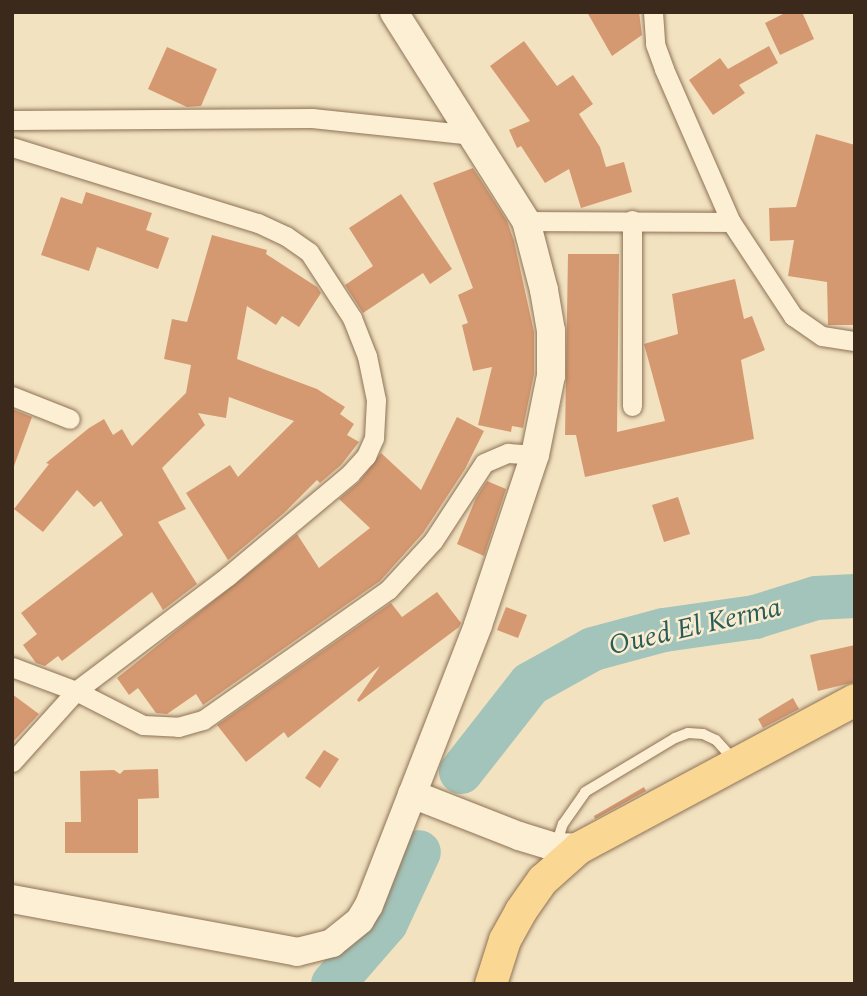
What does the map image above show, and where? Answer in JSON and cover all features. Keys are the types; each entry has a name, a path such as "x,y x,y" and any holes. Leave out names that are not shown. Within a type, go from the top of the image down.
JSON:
{"main road":[{"path":"491,984 505,940 521,911 567,847 736,764 855,699"}],"street":[{"path":"12,899 264,948 297,952 315,949 347,933 365,913 478,625 535,455 551,376 551,331 534,244 526,221 394,12"},
{"path":"653,12 655,44 664,69 731,222 793,316 822,336 855,341"},
{"path":"12,120 312,118 473,135"},
{"path":"12,147 258,223 294,241 309,252 324,271 352,318 367,356 376,400 374,438 366,456 350,474 228,576 76,691 12,762"},
{"path":"632,220 632,406"},
{"path":"526,221 731,222"},
{"path":"12,396 70,419"},
{"path":"12,667 76,691 143,725 178,727 203,720 388,590 433,541 484,463 508,453 535,455"},
{"path":"412,794 567,847"}],"lane":[{"path":"567,847 563,824 585,792 675,738 688,733 709,737 726,750 736,764"}],"building":[{"path":"587,12 639,12 642,35 612,56"},
{"path":"787,12 802,12 814,39 780,55 765,23"},
{"path":"524,41 557,86 573,75 593,104 579,114 600,147 606,167 624,162 632,192 581,208 569,169 545,183 521,146 517,148 509,130 530,121 490,66"},
{"path":"769,46 778,63 739,85 745,93 713,115 689,80 720,58 728,69"},
{"path":"167,47 217,69 201,106 187,107 148,89"},
{"path":"816,134 855,145 855,325 828,325 827,282 788,276 794,240 770,241 769,208 796,207"},
{"path":"473,168 507,221 534,332 534,374 523,428 512,426 511,432 478,425 492,367 473,371 462,325 468,323 458,295 473,288 433,183"},
{"path":"86,192 152,213 146,230 169,238 158,269 97,247 89,271 41,255 61,197 82,204"},
{"path":"401,194 452,269 430,284 423,273 363,313 345,285 373,266 349,228"},
{"path":"212,235 267,250 266,254 317,287 321,293 299,327 282,316 276,325 247,306 237,359 317,389 345,407 340,414 354,424 347,435 359,442 341,465 320,483 317,480 284,513 228,560 186,493 230,465 238,477 294,421 229,397 226,418 198,413 205,425 162,468 186,509 158,522 197,584 163,610 152,592 62,661 58,656 45,666 36,663 23,645 37,634 21,613 123,535 101,501 94,507 77,490 43,532 14,509 49,464 46,463 89,428 104,419 113,435 122,429 132,446 186,393 191,365 164,359 172,319 187,322"},
{"path":"568,254 619,254 617,432 665,421 644,344 678,334 672,294 735,279 744,319 752,316 765,350 741,360 754,439 585,477 576,435 565,435"},
{"path":"12,409 32,417 14,466 12,466"},
{"path":"457,417 484,431 465,469 423,533 380,581 203,705 196,694 167,714 156,713 138,688 129,695 117,678 297,534 319,568 370,528 339,499 359,482 381,453 421,490"},
{"path":"487,481 506,489 484,556 457,544 476,498"},
{"path":"678,497 690,534 664,542 652,505"},
{"path":"437,592 461,623 459,627 359,702 357,700 380,666 288,738 284,732 246,762 217,725 391,603 402,617"},
{"path":"506,607 527,615 518,638 497,630"},
{"path":"855,645 855,682 818,691 810,655"},
{"path":"12,694 39,714 12,743"},
{"path":"793,698 799,709 763,728 758,719"},
{"path":"324,750 339,759 320,788 305,778"},
{"path":"158,769 159,798 138,799 138,853 65,853 65,822 81,822 80,771 114,770 120,774 124,770"},
{"path":"644,787 646,791 595,819 594,816"}],"waterway":[{"name":"Oued El Kerma","path":"461,772 530,684 593,649 664,630 755,617 816,598 855,596"},
{"name":"Oued El Kerma","path":"333,984 386,923 419,852"}]}
